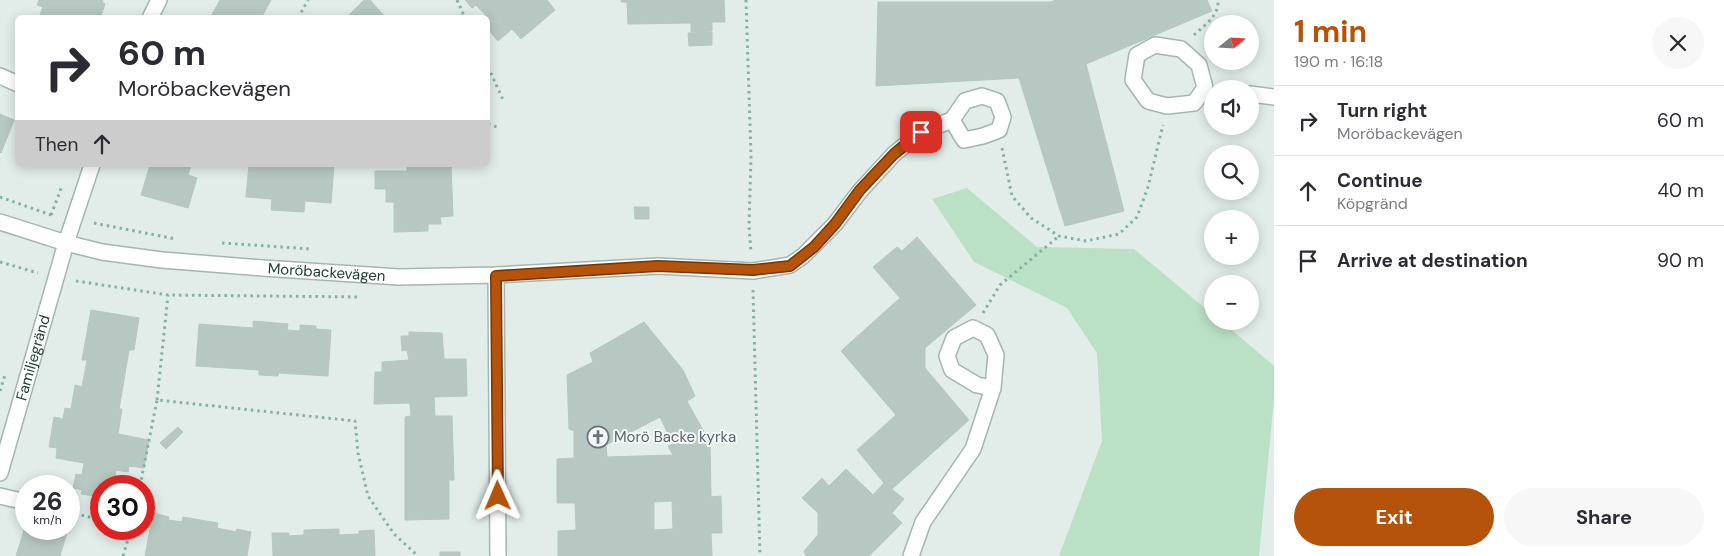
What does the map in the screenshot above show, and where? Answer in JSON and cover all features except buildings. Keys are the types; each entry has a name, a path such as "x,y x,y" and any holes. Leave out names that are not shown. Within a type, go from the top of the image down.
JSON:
{"street":[{"path":"152,15 159,0"},
{"path":"1204,93 1194,103 1167,106 1148,101 1133,80 1137,55 1155,45 1181,49 1199,65 1206,80"},
{"path":"0,76 15,83"},
{"path":"1259,95 1274,97"},
{"path":"982,96 997,102 1003,117 998,130 984,136 964,140 952,120 965,101 982,96"},
{"name":"Moröbackevägen","path":"0,222 66,243 102,252 162,260 398,277 496,276 658,266 753,270 790,266 814,247 835,224 860,190 894,154 921,132 952,120"},
{"name":"Familjegränd","path":"0,473 66,243 91,167"},
{"path":"496,276 498,556"},
{"path":"912,556 923,522 973,449 993,388 996,356 987,335 973,328 954,338 947,356 952,370 977,385 993,388"},
{"path":"0,496 15,499"}],"path":[{"path":"300,15 308,0"},
{"path":"457,0 464,15"},
{"path":"1181,49 1211,19 1218,8 1218,0"},
{"path":"490,71 504,102"},
{"path":"998,130 1012,196 1031,218 1059,236 1086,241 1119,234 1137,217 1148,187 1167,106"},
{"path":"490,124 497,126"},
{"path":"0,197 58,217 179,240"},
{"path":"973,328 1000,285 1059,236"},
{"path":"215,242 317,249"},
{"path":"0,262 56,278 168,295 369,297"},
{"path":"142,475 157,400 168,295"},
{"path":"157,400 355,421 358,453 368,496 394,534 418,556"},
{"path":"123,556 128,540"}],"green space":[{"path":"967,188 1037,247 1134,249 1204,307 1204,330 1232,330 1274,366 1274,399 1259,556 1059,556 1102,441 1097,353 1067,308 974,262 932,199"}],"place":[{"name":"Morö Backe kyrka","path":"598,437"}],"route":[{"path":"498,496 496,276 658,266 753,270 790,266 814,247 835,224 860,190 894,154 921,132"}]}
